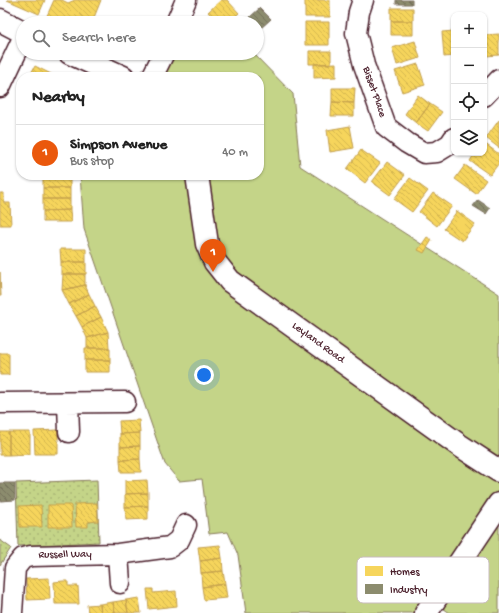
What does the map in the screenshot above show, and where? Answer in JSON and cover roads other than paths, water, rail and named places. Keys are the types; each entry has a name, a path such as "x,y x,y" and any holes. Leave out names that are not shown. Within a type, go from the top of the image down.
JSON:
{"street":[{"path":"179,16 186,0"},
{"name":"Bisset Place","path":"362,0 356,33 364,65 386,127 407,143 424,153 437,152 451,142"},
{"path":"0,20 16,28"},
{"path":"0,87 16,53"},
{"path":"85,60 112,72"},
{"path":"154,72 160,60"},
{"path":"487,93 499,80"},
{"name":"Leyland Road","path":"198,180 206,244 216,262 230,281 459,445 499,471"},
{"path":"68,402 69,432"},
{"path":"0,403 125,402"},
{"path":"464,557 499,504"},
{"name":"Russell Way","path":"12,613 15,568 23,558 31,556 118,554 170,547 179,540 186,525"},
{"path":"118,554 120,583"},
{"path":"426,613 433,603"}],"place":[{"name":"Simpson Avenue","path":"213,272"}]}
